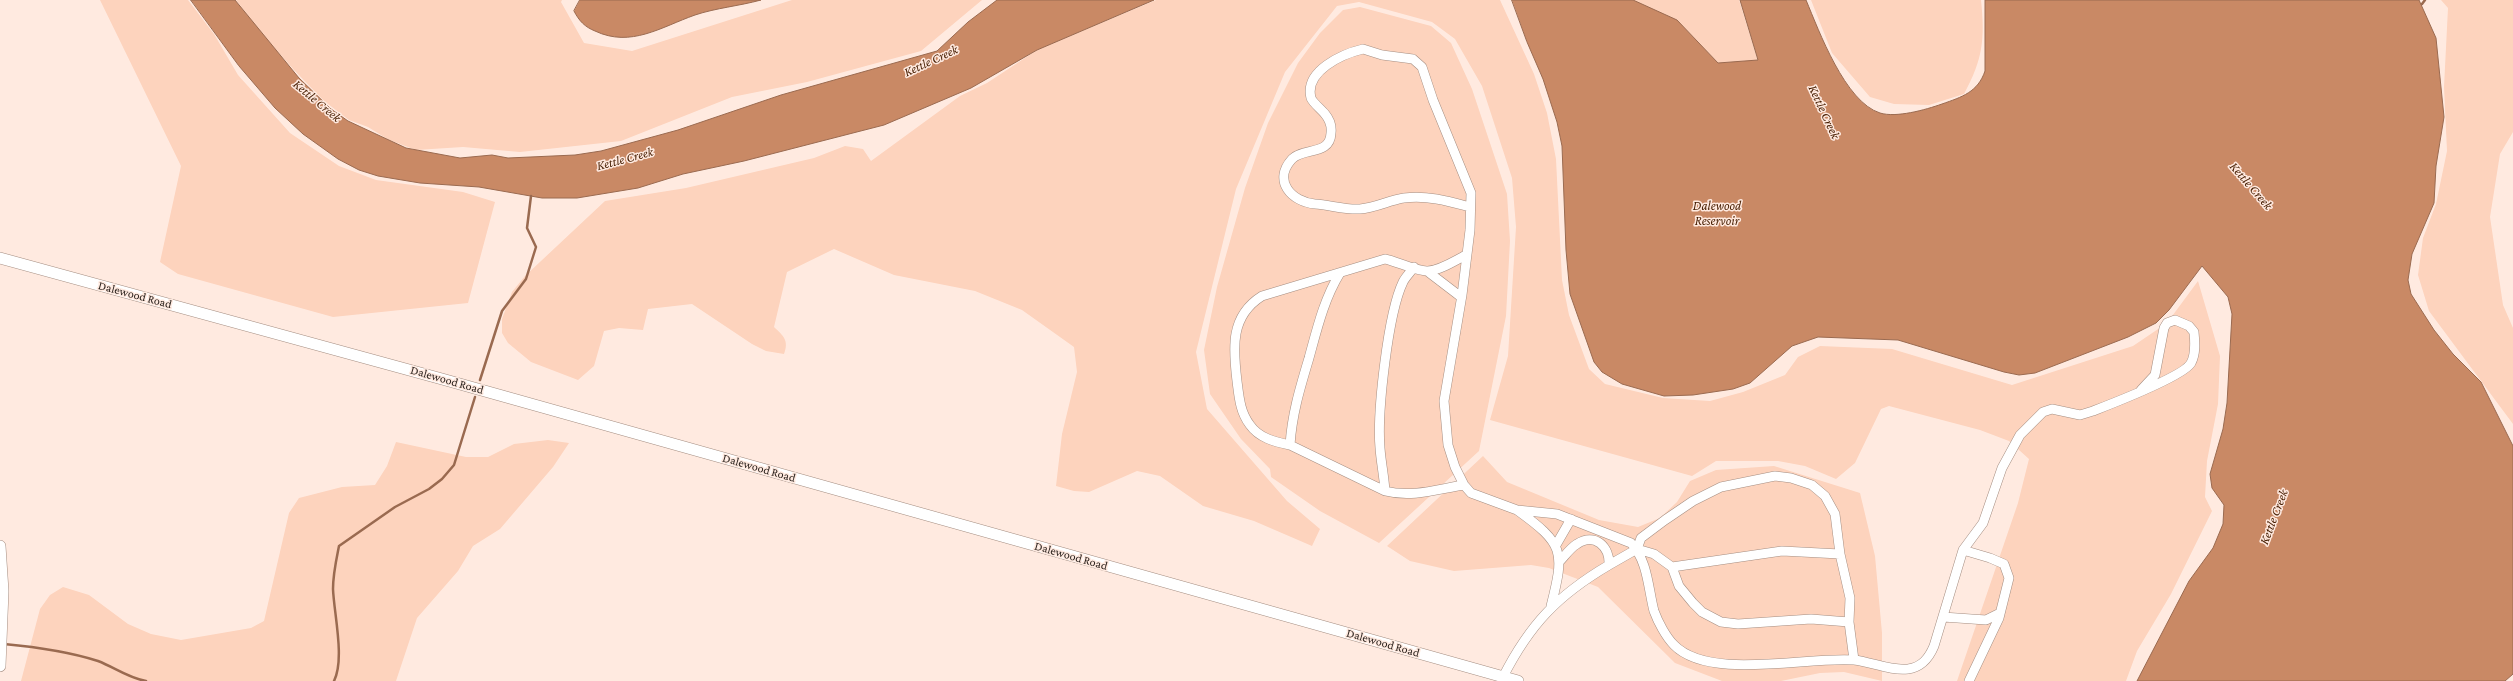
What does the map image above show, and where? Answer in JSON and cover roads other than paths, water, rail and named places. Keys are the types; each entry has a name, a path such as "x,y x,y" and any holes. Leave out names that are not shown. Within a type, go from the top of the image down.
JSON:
{"main road":[{"name":"Dalewood Road","path":"0,258 449,381 1518,681"},
{"path":"0,546 2,591 0,666"}],"street":[{"path":"1470,207 1434,197 1406,198 1362,209 1305,203 1295,199 1288,191 1283,177 1292,158 1326,146 1331,139 1332,125 1321,109 1312,100 1311,90 1316,74 1334,61 1363,49 1382,55 1413,59 1422,67 1432,100 1471,193 1470,207 1472,211 1461,297 1444,401 1448,445 1455,467 1470,493 1517,510 1549,534 1556,545 1559,562 1551,606"},
{"path":"1427,271 1444,266 1466,255"},
{"path":"1461,297 1427,271 1385,259 1262,296 1251,303 1244,313 1234,341 1233,356 1241,408 1250,426 1260,435 1277,442 1290,445 1386,491 1399,494 1415,494 1464,485"},
{"path":"1386,491 1380,447 1380,417 1389,339 1398,296 1404,280 1414,267"},
{"path":"1290,445 1291,421 1296,397 1320,316 1330,288 1340,273"},
{"path":"1517,510 1538,511 1571,519 1631,543 1637,549 1647,576 1655,612 1674,645 1686,655 1707,663 1742,666 1854,660 1897,668 1919,666 1930,656 1963,550 1983,523 1990,507 1996,483 2012,448 2027,427 2043,412 2052,410 2080,415 2093,411 2141,390 2187,368 2192,362 2195,342 2194,332 2188,326 2175,320 2167,323 2164,328 2154,375 2141,390"},
{"path":"1503,677 1519,646 1551,606 1582,581 1637,549 1641,538 1693,501 1721,487 1775,476 1791,478 1812,485 1825,496 1835,514 1840,554 1850,598 1849,622 1854,660"},
{"path":"1556,545 1571,519"},
{"path":"1559,562 1576,544 1586,540 1597,540 1606,548 1609,565"},
{"path":"1637,549 1654,554 1672,567 1679,586 1693,603 1702,612 1721,622 1738,624 1811,619 1849,622"},
{"path":"1963,550 2004,564 2009,578 2000,613 1982,658 1973,669 1969,681"},
{"path":"1672,567 1782,551 1840,554"},
{"path":"1943,617 1986,620 2000,613"}],"water":[{"name":"Kettle Creek","path":"191,0 235,0 299,78 331,109 348,121 406,148 460,158 492,155 508,158 575,155 601,151 678,130 781,95 937,51 968,22 997,0 1154,0 1037,50 971,88 884,125 744,161 683,174 638,188 577,198 542,198 479,187 420,183 378,176 359,170 338,159 303,134 275,108 239,66"},
{"path":"580,0 761,0 695,15 646,34 633,37 621,37 608,36 588,28 578,18 574,11"},
{"name":"Dalewood Reservoir","path":"1512,0 1633,0 1677,20 1718,63 1758,60 1740,0 1806,0 1826,46 1845,81 1867,106 1880,113 1894,115 1919,111 1963,96 1974,89 1978,84 1985,71 1985,0 2419,0 2436,38 2444,117 2436,166 2434,203 2412,254 2408,280 2411,294 2434,330 2453,354 2481,382 2513,446 2513,674 2505,681 2137,681 2189,581 2213,548 2223,524 2224,505 2212,488 2210,474 2223,429 2227,403 2232,314 2228,297 2202,266 2169,310 2156,323 2128,337 2035,373 2019,375 2004,372 1898,340 1818,337 1792,346 1750,383 1733,389 1693,395 1664,396 1622,384 1602,372 1594,362 1570,294 1566,250 1562,146 1557,122 1543,79 1527,42"}],"waterway":[{"path":"2422,4 2425,0"},
{"path":"480,380 502,311 526,279 536,247 527,228 531,196"},
{"path":"334,681 339,661 339,649 333,583 339,546 395,507 429,489 442,479 454,465 475,397"},
{"path":"4,644 51,650 75,655 104,663 127,675 146,681"}]}
